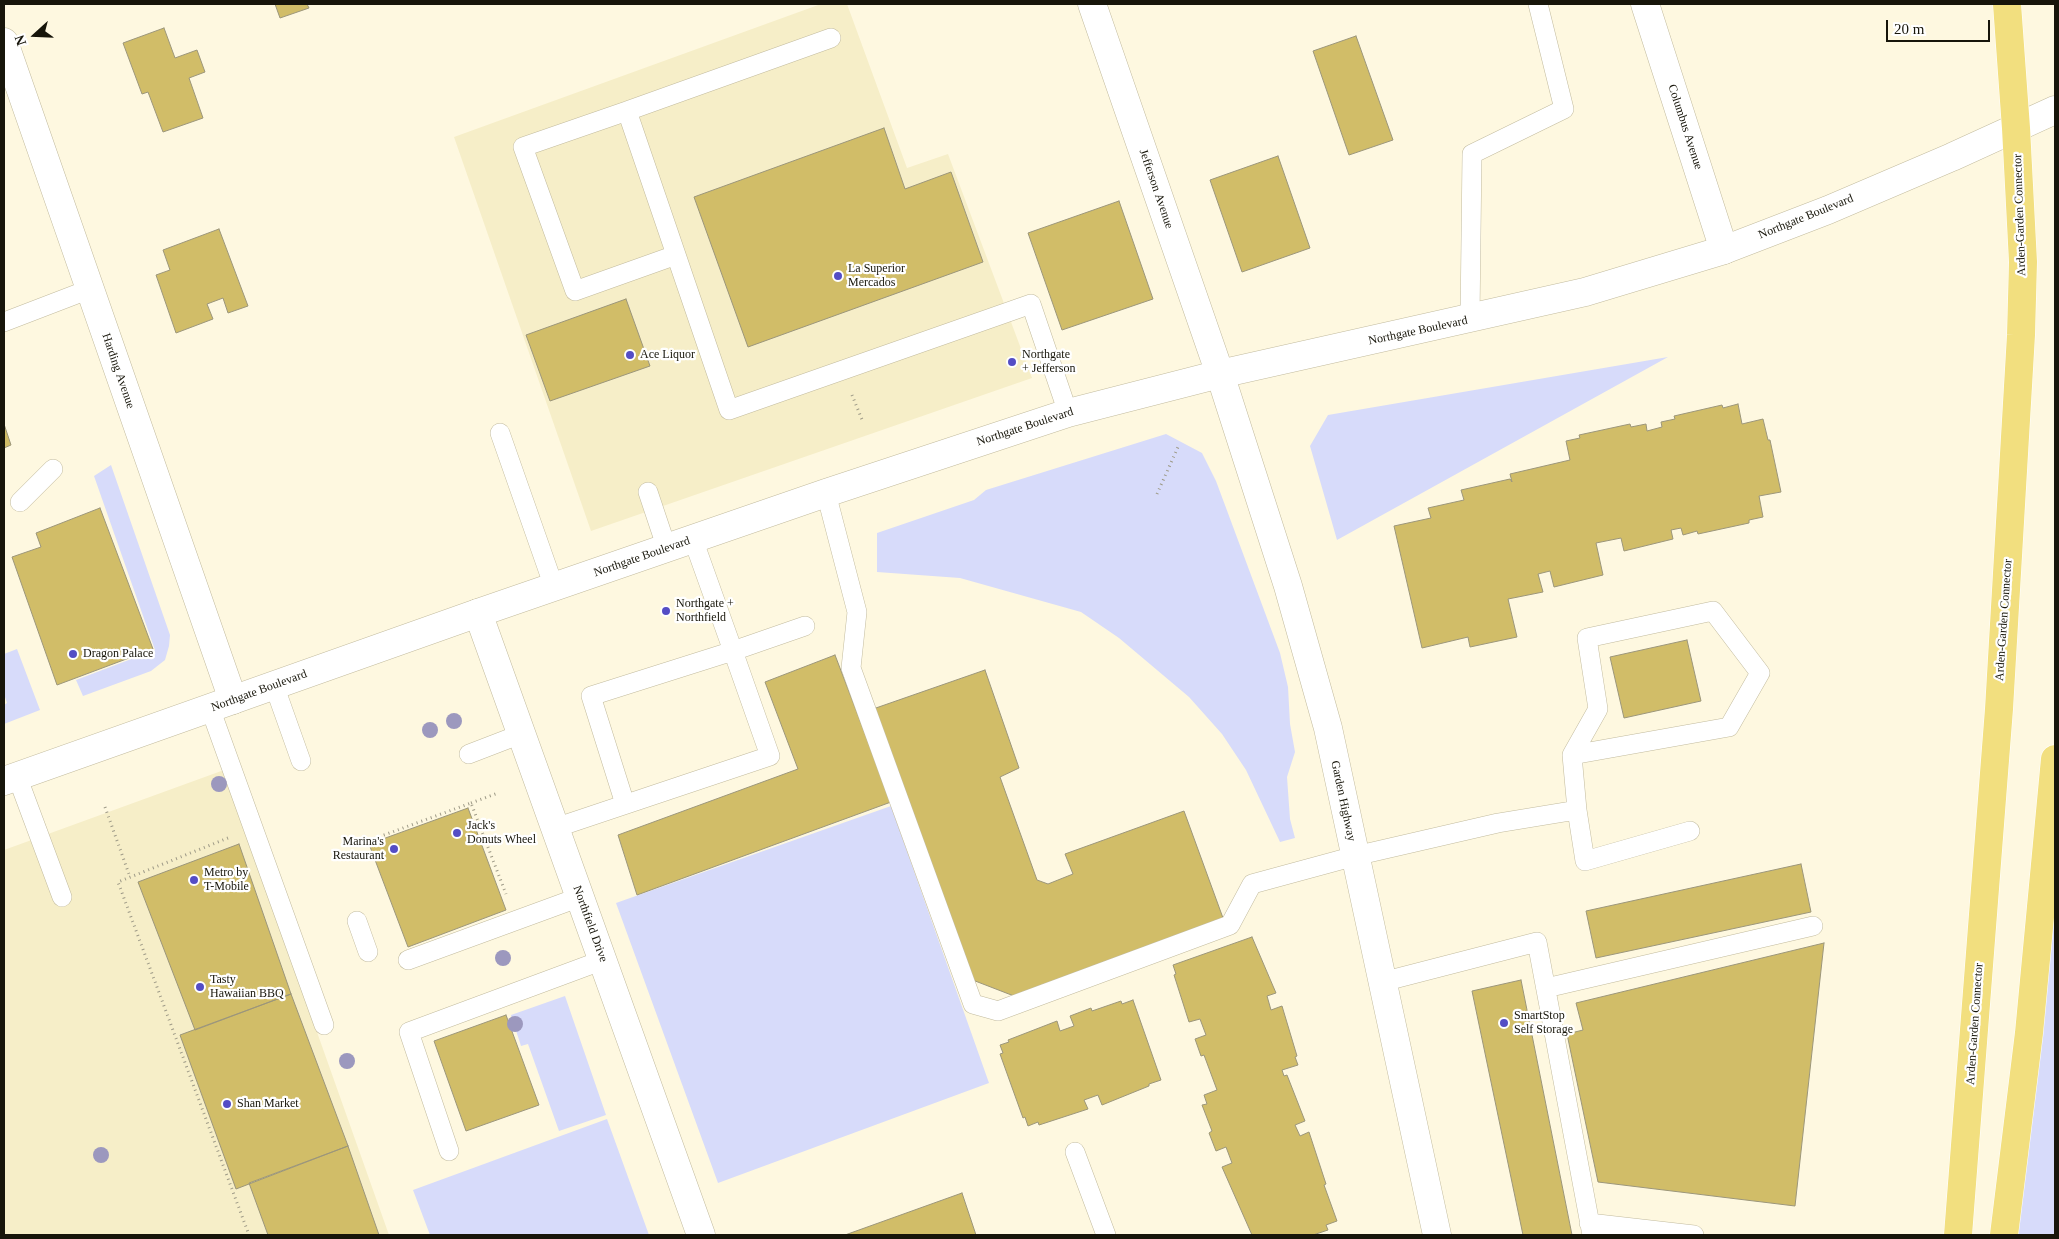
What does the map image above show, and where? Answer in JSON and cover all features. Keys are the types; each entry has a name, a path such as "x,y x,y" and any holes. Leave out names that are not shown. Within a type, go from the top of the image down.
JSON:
{"main road":[{"name":"Arden-Garden Connector","path":"1958,1235 1998,718 2018,405 2023,262 2007,4"},
{"path":"2004,1235 2029,1033 2055,759"}],"street":[{"name":"Jefferson Avenue","path":"1092,4 1220,374"},
{"name":"Columbus Avenue","path":"1645,4 1724,250"},
{"name":"Harding Avenue","path":"4,42 90,289 222,704"},
{"name":"Northgate Boulevard","path":"10,779 826,492 1068,413 1220,374 1470,320 1585,292 1724,250 1828,210 2055,110"},
{"name":"Garden Highway","path":"1220,374 1288,586 1328,728 1437,1235"},
{"name":"Northfield Drive","path":"478,613 702,1235"}],"lane":[{"path":"1470,320 1472,154 1564,109 1538,4"},
{"path":"676,255 575,291 523,147 831,38"},
{"path":"627,111 729,410 1031,304 1068,413"},
{"path":"4,322 90,289"},
{"path":"500,432 554,588"},
{"path":"20,502 53,469"},
{"path":"648,492 667,549"},
{"path":"826,492 857,612 851,668 973,1004 998,1011 1230,925 1252,884 1355,856 1498,823 1577,810"},
{"path":"555,828 770,756 693,540"},
{"path":"1572,754 1730,726 1760,673 1713,610 1587,638 1598,709 1572,754 1577,810 1585,860 1690,831"},
{"path":"625,804 591,696 806,626"},
{"path":"274,685 301,760"},
{"path":"222,704 324,1026"},
{"path":"469,754 521,734"},
{"path":"10,779 62,897"},
{"path":"408,960 580,897"},
{"path":"357,921 368,952"},
{"path":"1546,988 1813,926"},
{"path":"1382,982 1537,942 1590,1229 1694,1235"},
{"path":"449,1151 409,1032 603,960"},
{"path":"1075,1152 1106,1235"}],"path":[{"path":"1158,494 1178,447"},
{"path":"365,842 498,793"},
{"path":"472,802 505,894"},
{"path":"105,807 130,877"},
{"path":"233,836 118,882 249,1235"}],"shaded area":[{"path":"821,4 847,4 907,168 948,154 1032,378 591,531 454,137"},
{"path":"1668,357 1337,540 1310,446 1328,415"},
{"path":"1166,434 1202,453 1216,481 1280,653 1288,687 1290,724 1295,752 1287,777 1290,819 1295,838 1280,842 1246,770 1222,734 1189,697 1119,638 1081,612 960,578 877,572 877,533 974,500 986,490"},
{"path":"111,465 170,635 169,646 165,660 151,671 83,696 76,680 155,650 94,476"},
{"path":"17,649 40,710 4,724 4,705 7,703 4,694 4,654"},
{"path":"224,770 389,1235 4,1235 4,850"},
{"path":"891,806 989,1083 718,1183 616,903"},
{"path":"2055,875 2055,1235 2004,1235"},
{"path":"565,996 606,1115 559,1131 528,1044 521,1046 511,1015"},
{"path":"607,1119 649,1235 430,1235 413,1190"}],"building":[{"path":"275,4 307,4 309,8 280,18"},
{"path":"164,28 175,58 197,50 205,72 189,78 203,118 163,132 148,92 142,94 123,43"},
{"path":"1356,36 1393,140 1349,155 1313,51"},
{"path":"884,128 905,189 951,172 983,262 748,347 694,197"},
{"path":"1278,156 1310,248 1242,272 1210,180"},
{"path":"1119,201 1153,299 1062,330 1028,233"},
{"path":"219,229 248,306 228,313 223,298 207,304 213,319 176,333 156,275 170,270 163,250"},
{"path":"626,299 650,366 550,401 526,335"},
{"path":"1738,404 1742,424 1763,419 1768,440 1770,440 1781,492 1759,496 1763,517 1749,520 1749,523 1698,534 1697,531 1683,535 1681,528 1671,530 1673,539 1624,551 1621,538 1596,543 1603,575 1554,587 1550,571 1538,574 1543,592 1508,599 1517,637 1470,647 1468,637 1422,648 1394,526 1431,518 1428,508 1464,500 1461,490 1510,479 1512,482 1510,474 1570,460 1566,441 1580,438 1579,435 1630,424 1631,427 1646,424 1647,431 1662,427 1661,422 1675,419 1674,416 1722,405 1723,408"},
{"path":"4,424 11,445 4,448"},
{"path":"100,508 153,649 57,685 12,557 41,547 36,533"},
{"path":"1687,640 1701,701 1624,718 1610,657"},
{"path":"835,655 891,802 637,895 618,835 798,769 765,682"},
{"path":"985,670 1019,768 1000,777 1037,880 1048,884 1073,874 1065,854 1184,811 1223,918 1014,996 970,979 873,709"},
{"path":"468,808 506,910 408,947 369,844"},
{"path":"239,844 291,994 195,1030 138,882"},
{"path":"1801,864 1811,912 1596,958 1586,911"},
{"path":"1252,937 1276,993 1267,996 1271,1010 1282,1006 1297,1056 1295,1057 1298,1065 1282,1070 1284,1076 1287,1075 1305,1121 1295,1125 1300,1136 1309,1132 1326,1184 1324,1185 1337,1221 1326,1225 1328,1230 1313,1235 1252,1235 1222,1167 1232,1163 1226,1147 1216,1151 1209,1133 1212,1131 1202,1105 1207,1104 1204,1095 1217,1090 1204,1055 1201,1056 1195,1039 1206,1035 1200,1019 1189,1022 1174,975 1176,974 1173,965"},
{"path":"1824,943 1795,1206 1598,1182 1567,1034 1583,1030 1576,1003"},
{"path":"1521,980 1572,1235 1523,1235 1472,991"},
{"path":"291,994 348,1146 236,1189 180,1035"},
{"path":"1133,1000 1161,1080 1102,1105 1098,1095 1084,1100 1088,1109 1039,1125 1038,1122 1028,1126 1025,1117 1023,1118 1000,1054 1003,1053 1000,1045 1009,1042 1008,1040 1057,1021 1060,1031 1074,1026 1070,1016 1091,1008 1092,1011 1121,1001 1122,1004"},
{"path":"506,1015 539,1105 466,1131 434,1041"},
{"path":"348,1146 379,1235 268,1235 249,1183"},
{"path":"962,1193 976,1235 845,1235"}],"place":[{"name":"La Superior Mercados","path":"838,276"},
{"name":"Ace Liquor","path":"630,355"},
{"name":"Northgate + Jefferson","path":"1012,362"},
{"name":"Northgate + Northfield","path":"666,611"},
{"name":"Dragon Palace","path":"73,654"},
{"name":"Jack's Donuts Wheel","path":"457,833"},
{"name":"Marina's Restaurant","path":"394,849"},
{"name":"Metro by T-Mobile","path":"194,880"},
{"name":"Tasty Hawaiian BBQ","path":"200,987"},
{"name":"SmartStop Self Storage","path":"1504,1023"},
{"name":"Shan Market","path":"227,1104"}]}
